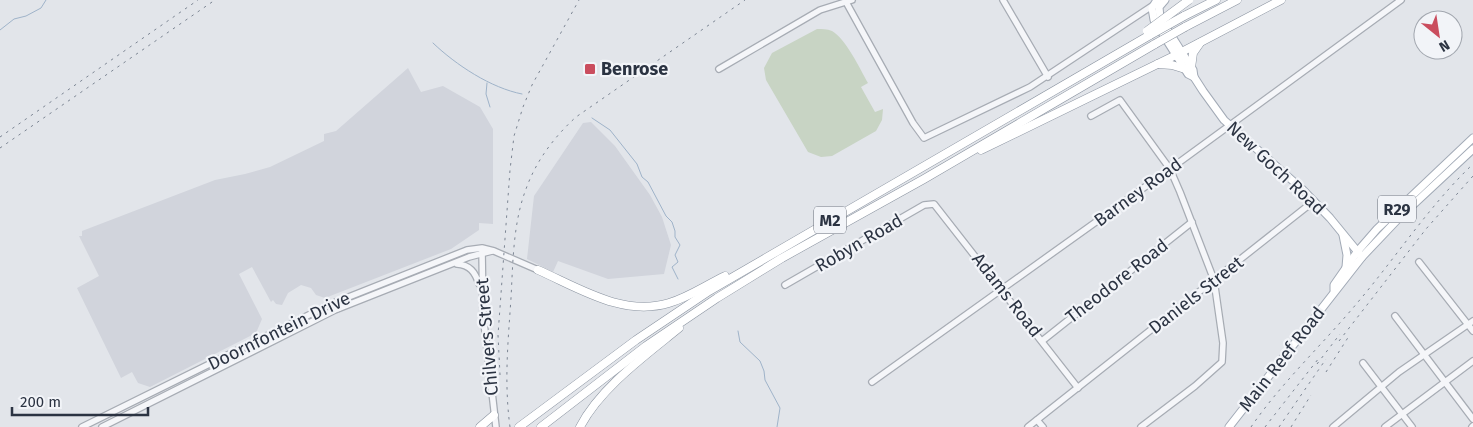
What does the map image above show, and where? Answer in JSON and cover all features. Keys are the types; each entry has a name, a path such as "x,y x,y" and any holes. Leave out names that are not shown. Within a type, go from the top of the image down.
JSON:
{"highway":[{"path":"1149,33 1189,0"},
{"name":"M2","path":"521,426 673,314 774,252 1109,59 1149,33 1216,0"},
{"name":"M2","path":"541,427 646,346 686,318 782,258 924,179 1155,44 1237,0"},
{"path":"924,179 1202,42 1281,0"},
{"path":"1158,64 1188,68 1193,53 1202,42"},
{"path":"538,270 605,300 624,305 648,306 669,303 682,298 774,252"},
{"path":"580,427 588,412 602,397 669,336 688,321 782,258"},
{"path":"480,427 494,414"}],"main road":[{"name":"New Goch Road","path":"1156,2 1160,18 1179,53 1210,102 1230,126 1314,201 1359,255"},
{"name":"Main Reef Road","path":"1229,427 1334,290 1339,288 1364,243 1431,176 1473,138"},
{"name":"Main Reef Road","path":"1334,290 1334,284 1345,269 1473,149"},
{"path":"1345,269 1347,255 1346,238 1364,243"}],"street":[{"path":"1003,0 1048,77"},
{"name":"Barney Road","path":"872,382 1230,126 1401,0"},
{"path":"719,69 820,10 849,1 913,123 924,138 971,117 1048,77 1156,2"},
{"path":"1091,116 1120,100 1170,169 1214,280 1222,343 1222,362 1201,381 1141,427"},
{"name":"Daniels Street","path":"1028,427 1314,201"},
{"name":"Adams Road","path":"934,204 1078,388"},
{"name":"Robyn Road","path":"785,286 924,205 934,204"},
{"name":"Theodore Road","path":"1042,341 1192,222"},
{"name":"Doornfontein Drive","path":"82,427 331,304 467,250 482,250"},
{"path":"482,250 494,251 538,270"},
{"name":"Doornfontein Drive","path":"102,427 335,310 452,264 482,250"},
{"name":"Chilvers Street","path":"482,250 481,291 484,335 496,427"},
{"path":"1419,262 1470,323 1473,331"},
{"path":"452,264 459,264 470,268 476,276 481,291"},
{"path":"1395,316 1473,419"},
{"path":"1333,427 1423,354 1470,323"},
{"path":"1385,427 1473,361"},
{"path":"1363,363 1412,427"},
{"path":"1037,420 1043,427"},
{"path":"1340,421 1344,427"}],"shaded area":[{"path":"408,68 421,92 443,86 480,107 493,129 493,224 479,223 479,230 451,249 325,298 316,295 311,288 301,285 288,293 282,305 276,304 273,300 271,302 252,267 239,274 262,319 256,333 150,387 138,383 132,372 121,378 77,288 99,276 79,236 82,236 82,231 215,180 270,167 324,141 324,134 336,131"},
{"path":"591,122 615,146 650,195 662,217 671,245 664,274 608,279 558,261 553,272 527,259 534,196 583,123"}],"green space":[{"path":"817,29 832,31 842,41 868,83 861,87 875,112 883,109 882,120 876,131 832,156 821,157 808,152 766,80 764,68 772,53"}],"waterway":[{"path":"0,30 14,19 26,16 41,8 46,0"},
{"path":"433,43 463,67 486,81 498,87 522,94"},
{"path":"487,83 486,94 490,107"},
{"path":"592,118 610,130 637,164 642,177 648,182 666,216 672,222 675,237 680,245 675,255 678,262 672,267 678,279"},
{"path":"738,331 740,342 760,361 765,380 780,408 777,427"}],"railway":[{"path":"0,137 198,0"},
{"path":"0,148 215,0"},
{"path":"500,375 498,335 514,136 532,85 579,0"},
{"path":"510,427 507,362 514,243 518,215 526,189 540,159 553,141 576,117 745,0"},
{"path":"1251,427 1289,379 1345,318 1442,197 1473,164"},
{"path":"1339,341 1426,229 1473,176"},
{"path":"1317,364 1340,334"},
{"path":"1326,372 1349,336"},
{"path":"1265,427 1319,358"},
{"path":"1279,427 1326,359"},
{"path":"1291,427 1311,395"}],"place":[{"name":"Benrose","path":"590,69"}]}
